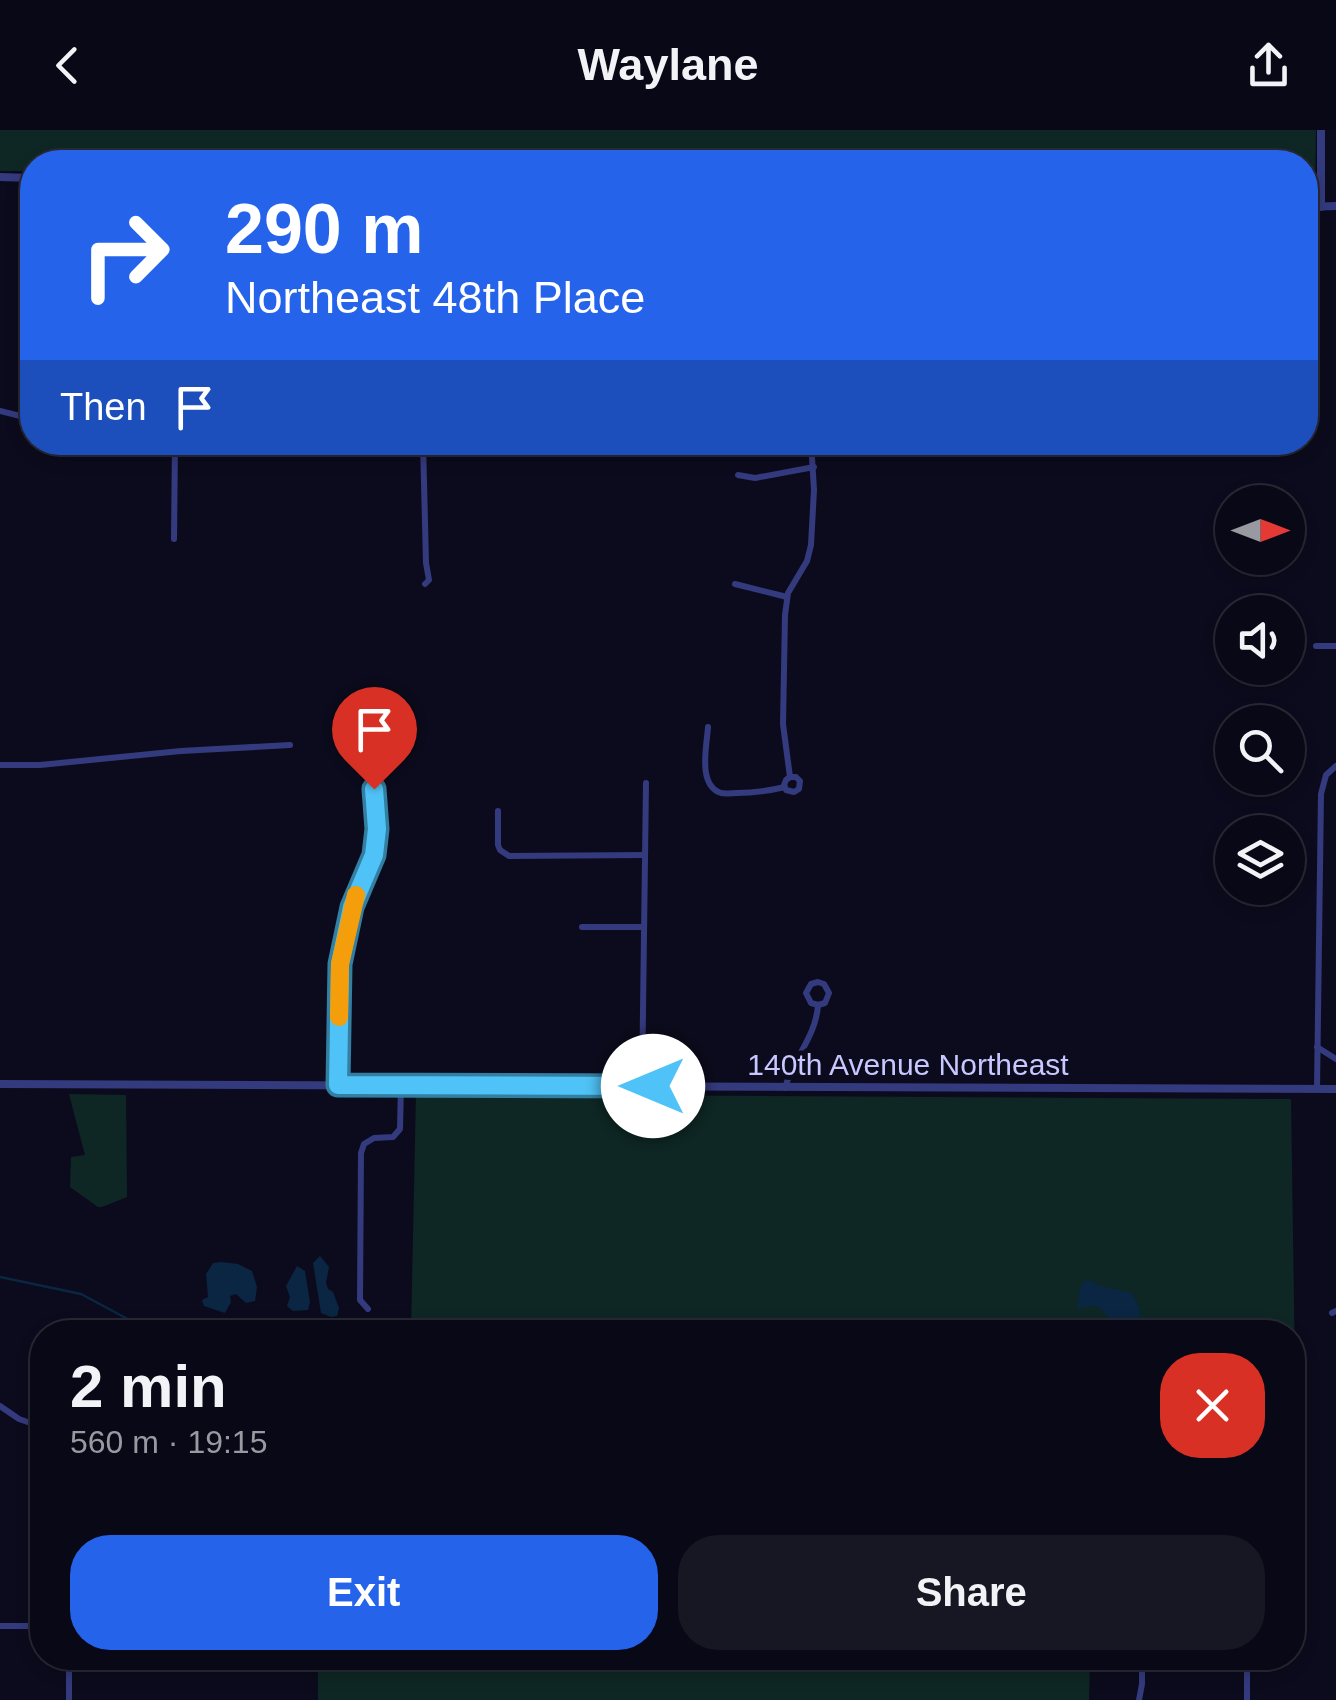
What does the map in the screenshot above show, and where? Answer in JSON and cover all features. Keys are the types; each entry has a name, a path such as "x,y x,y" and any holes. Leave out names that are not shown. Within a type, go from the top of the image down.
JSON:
{"street":[{"path":"1320,130 1321,206"},
{"path":"1318,206 1336,206"},
{"path":"174,539 175,455"},
{"path":"422,455 428,580 425,584"},
{"path":"790,777 783,724 785,614 788,597 807,562 811,544 812,455"},
{"path":"738,475 754,478 814,467"},
{"path":"735,584 788,597"},
{"path":"1316,646 1336,646"},
{"path":"708,727 706,761 710,786 720,792 785,788 791,792 799,789 800,784 790,777"},
{"path":"338,1085 340,964 352,907 374,855 377,829 370,734"},
{"path":"0,765 290,745"},
{"path":"1317,1089 1321,794 1326,775 1334,768"},
{"path":"785,788 790,777"},
{"path":"642,1086 646,783"},
{"path":"498,810 498,845 509,856 644,855"},
{"path":"582,927 642,927"},
{"path":"786,1088 796,1060 814,1030 818,1005"},
{"path":"1316,1046 1336,1059"},
{"name":"140th Avenue Northeast","path":"0,1084 1336,1090"},
{"path":"368,1309 360,1300 360,1153 364,1144 374,1138 393,1137 400,1129 401,1085"},
{"path":"0,1406 30,1423"},
{"path":"0,1626 30,1626"},
{"path":"69,1670 69,1700"},
{"path":"1139,1700 1142,1670"},
{"path":"1247,1670 1248,1700"}],"green space":[{"path":"0,130 1316,130 1316,150 20,150 20,171 0,171"},
{"path":"69,1094 126,1095 127,1197 98,1207 70,1187 71,1157 85,1155"},
{"path":"416,1094 1291,1099 1294,1320 411,1320"},
{"path":"318,1670 1090,1670 1089,1700 318,1700"}],"water":[{"path":"320,1256 329,1267 326,1283 339,1308 337,1316 321,1313 313,1263"},
{"path":"213,1263 252,1271 257,1287 255,1301 246,1303 236,1294 230,1296 225,1313 204,1306 202,1300 208,1297 206,1274"},
{"path":"297,1266 305,1271 308,1310 293,1311 287,1306 290,1297 286,1286"},
{"path":"1086,1279 1132,1293 1140,1310 1139,1320 1111,1320 1098,1306 1077,1308 1080,1288"}],"waterway":[{"path":"0,1277 81,1294 130,1320"}],"slow traffic":[{"path":"339,1017 340,964 356,895"}],"route":[{"path":"374,789 374,855 352,907 340,964 338,1085 653,1086"}]}
